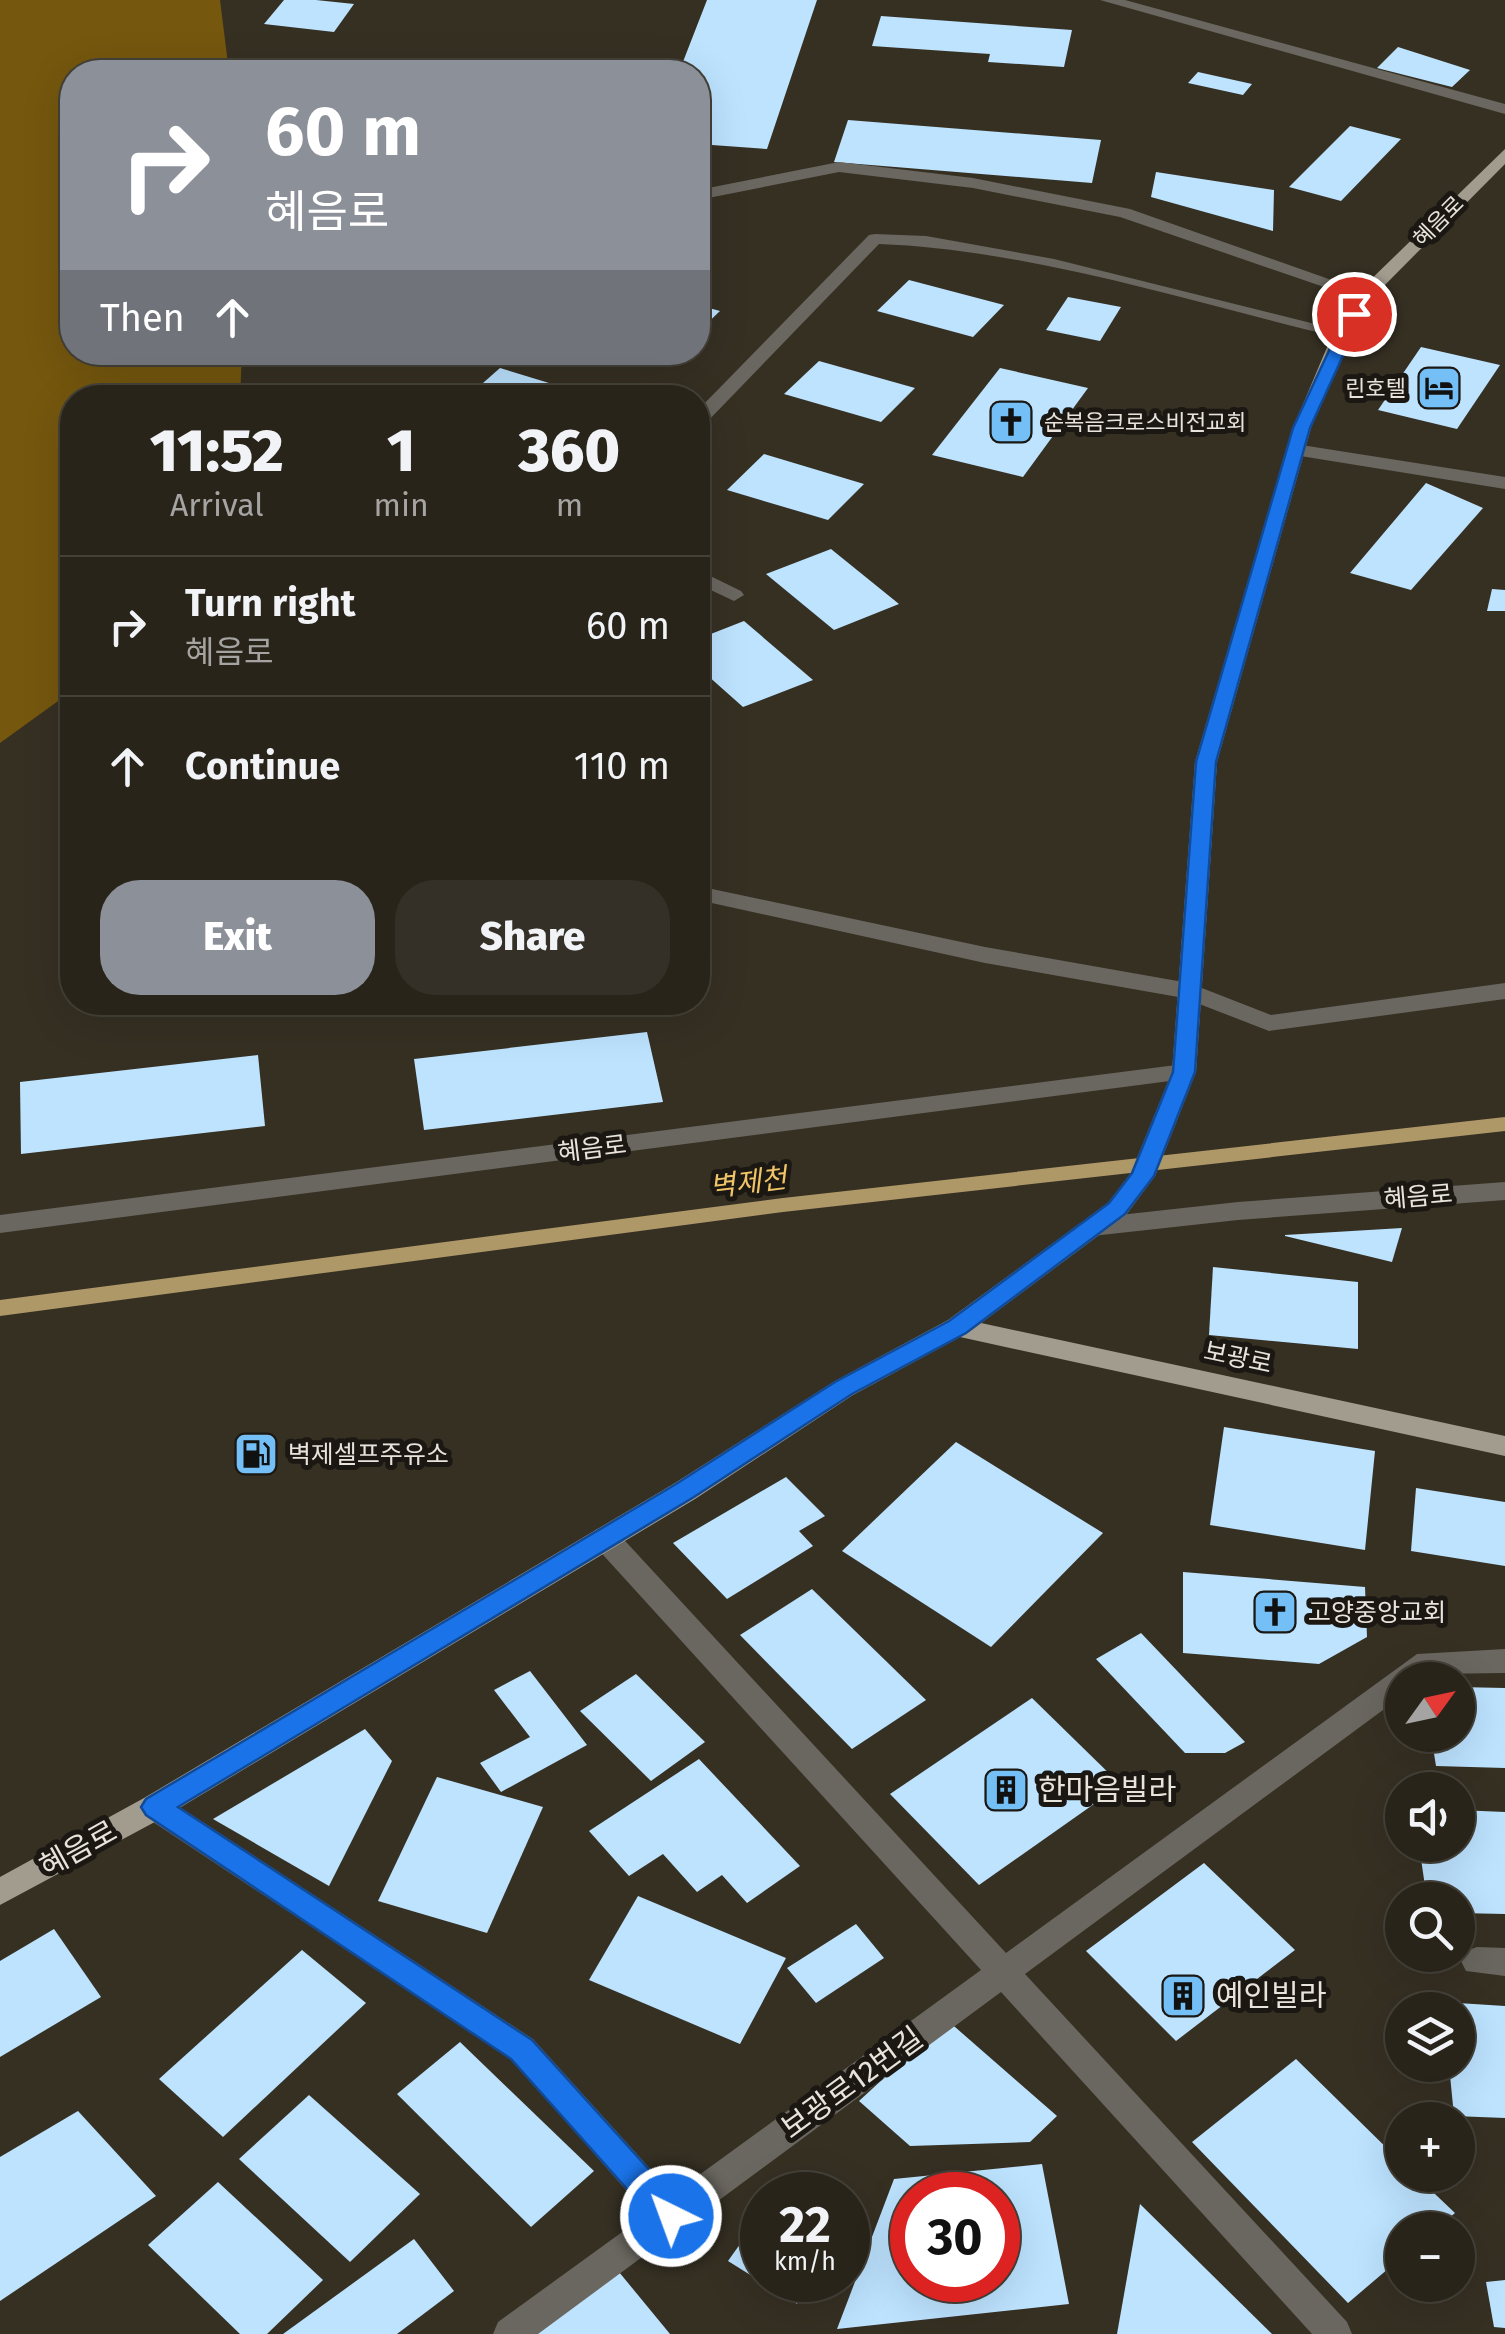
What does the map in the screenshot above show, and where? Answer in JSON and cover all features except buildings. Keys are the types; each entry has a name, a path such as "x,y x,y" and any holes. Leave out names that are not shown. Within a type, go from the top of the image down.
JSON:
{"main road":[{"name":"혜음로","path":"0,1892 155,1807 605,1538 844,1388 958,1327 1117,1209 1142,1176 1184,1072 1206,762 1295,450 1342,332 1366,295 1505,154"},
{"name":"보광로","path":"958,1327 1505,1446"}],"street":[{"path":"1108,0 1505,109"},
{"path":"710,194 839,167 973,183 1124,213 1366,295"},
{"path":"710,408 875,239 926,241 1054,264 1342,332"},
{"path":"1295,450 1505,483"},
{"path":"710,582 734,595"},
{"path":"710,897 985,955 1190,991 1270,1023 1505,991"},
{"name":"혜음로","path":"0,1224 1184,1072"},
{"name":"혜음로","path":"1092,1227 1238,1210 1505,1191"},
{"path":"605,1538 1335,2334"},
{"name":"보광로12번길","path":"510,2334 1426,1662 1505,1662"},
{"path":"155,1807 522,2050 671,2216"}],"shaded area":[{"path":"0,0 220,0 228,60 60,60 60,365 241,365 241,385 60,385 60,700 0,743"}],"waterway":[{"name":"벽제천","path":"0,1308 783,1205 1505,1124"}],"place":[{"name":"린호텔","path":"1439,388"},
{"name":"순복음크로스비전교회","path":"1011,422"},
{"name":"벽제셀프주유소","path":"256,1454"},
{"name":"고양중앙교회","path":"1275,1612"},
{"name":"한마음빌라","path":"1006,1790"},
{"name":"예인빌라","path":"1183,1996"}],"route":[{"path":"671,2216 522,2050 155,1807 685,1490 844,1388 958,1327 1117,1209 1142,1176 1184,1072 1206,762 1302,428 1342,332 1354,314"}]}
